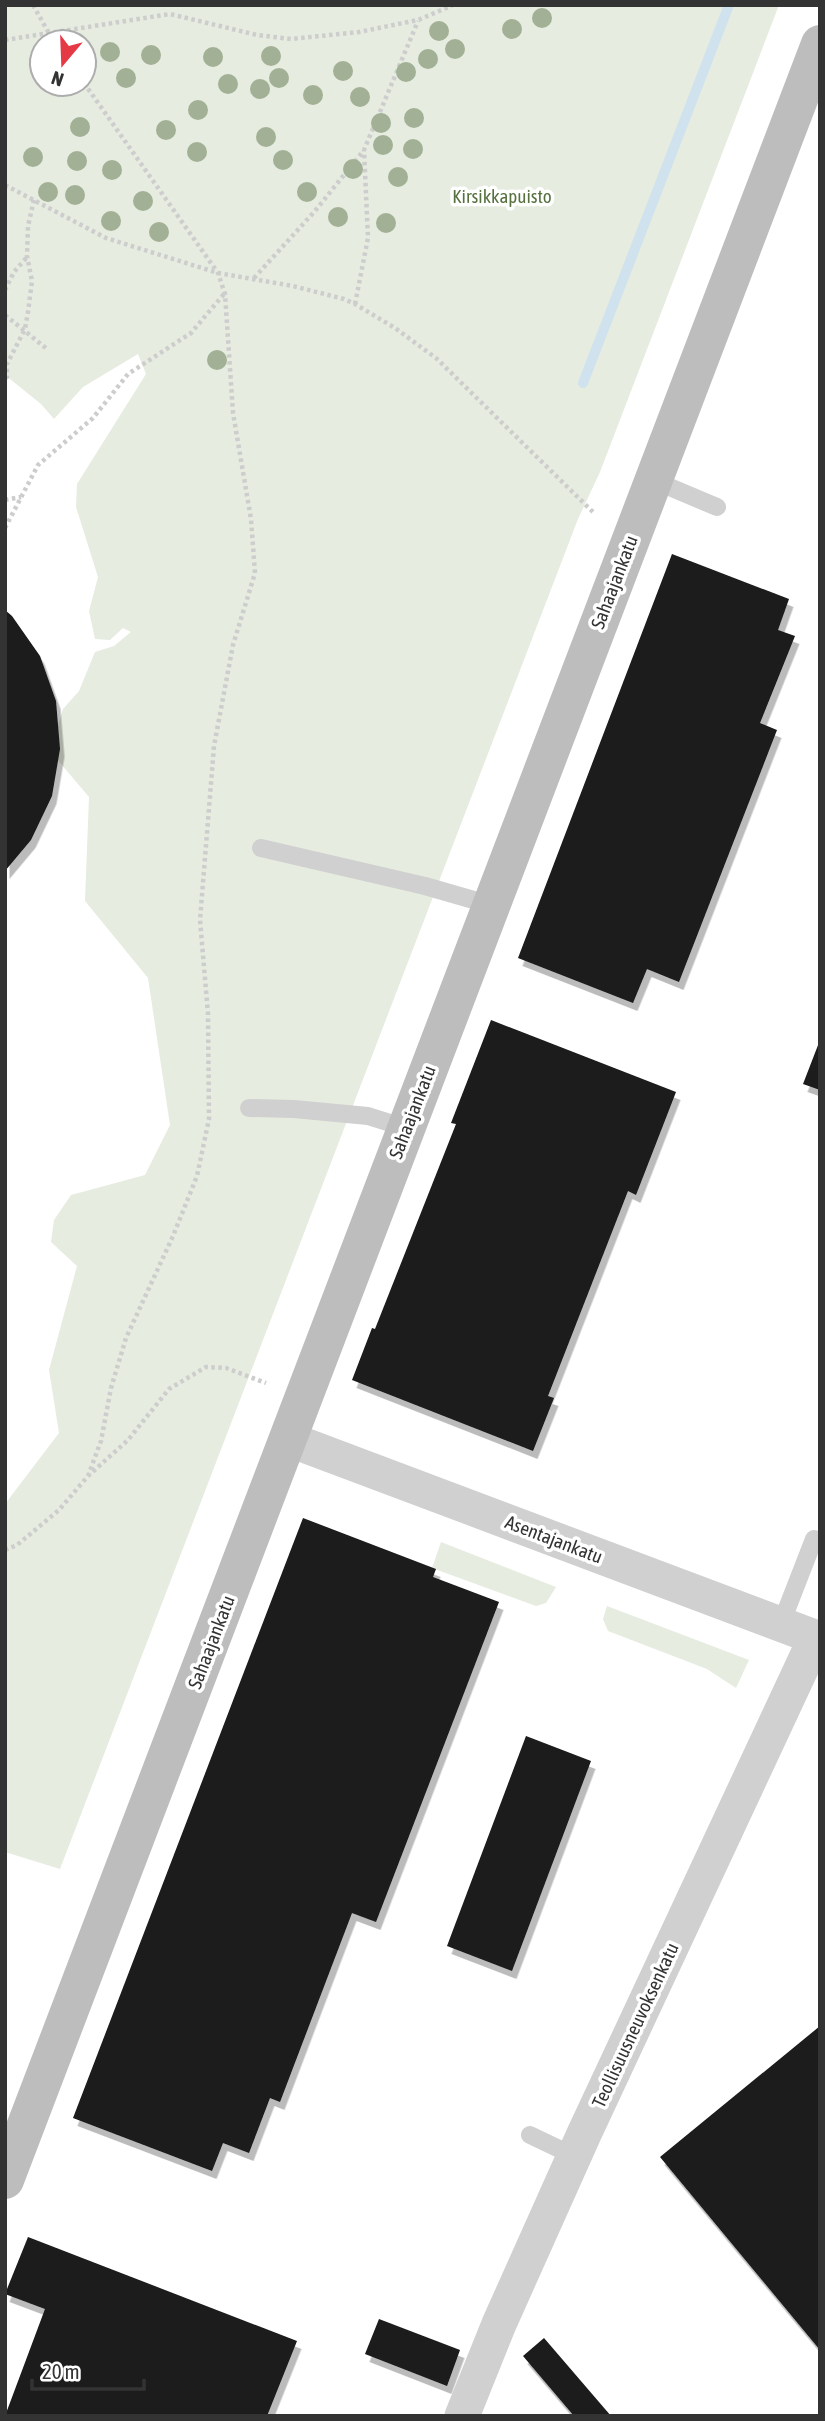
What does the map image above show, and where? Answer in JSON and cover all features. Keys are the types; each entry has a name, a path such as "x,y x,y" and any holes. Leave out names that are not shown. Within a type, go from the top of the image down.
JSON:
{"main road":[{"name":"Sahaajankatu","path":"5,2180 818,54"}],"street":[{"name":"Asentajankatu","path":"288,1439 818,1638"},
{"name":"Teollisuusneuvoksenkatu","path":"462,2416 489,2347 575,2156 818,1638"}],"lane":[{"path":"653,480 718,506"},
{"path":"261,848 425,886 491,905"},
{"path":"249,1108 368,1116 406,1128"},
{"path":"781,1624 814,1539"},
{"path":"530,2135 575,2156"}],"path":[{"path":"33,5 45,28"},
{"path":"80,28 170,14 257,35 291,39 359,32 418,20 453,5"},
{"path":"254,278 314,211 363,150 418,20"},
{"path":"5,40 28,36"},
{"path":"88,1476 101,1441 111,1388 126,1338 173,1236 197,1176 209,1119 208,1014 200,920 214,746 233,645 255,573 251,519 233,413 225,293 218,273 95,98"},
{"path":"355,304 368,238 363,150"},
{"path":"5,185 106,237 218,273 254,278 355,304 395,328 436,358 595,513"},
{"path":"5,378 7,364 25,329 32,281 27,256 28,226 34,200"},
{"path":"5,290 14,272 27,256"},
{"path":"5,272 14,272"},
{"path":"5,528 38,465 93,418 128,374 191,332 225,293"},
{"path":"5,316 25,329 47,349"},
{"path":"5,500 21,497"},
{"path":"5,1550 17,1545 60,1510 88,1476 128,1440 169,1389 206,1367 226,1368 266,1383"}],"green space":[{"name":"Kirsikkapuisto","path":"5,5 779,5 600,472 578,519 60,1869 5,1852 5,1504 59,1433 49,1370 77,1266 51,1242 54,1220 71,1195 145,1175 170,1125 148,978 85,901 89,797 50,751 63,709 79,691 95,652 114,646 131,632 123,628 110,640 95,639 89,611 98,577 76,507 77,484 146,374 138,354 83,387 54,419 41,404 5,375"},
{"path":"441,1542 556,1587 546,1603 536,1606 432,1568"},
{"path":"607,1606 749,1660 736,1688 707,1669 608,1631 603,1619"}],"building":[{"path":"672,554 789,599 778,630 795,636 760,723 777,730 679,982 647,969 633,1003 518,958"},
{"path":"5,610 40,656 56,701 60,749 52,796 31,840 5,871"},
{"path":"491,1020 676,1092 636,1195 628,1191 548,1396 554,1398 533,1451 352,1380 372,1328 375,1329 456,1124 451,1123"},
{"path":"820,1040 820,1090 803,1084"},
{"path":"303,1518 436,1569 433,1577 499,1602 376,1922 352,1913 280,2102 270,2098 249,2153 223,2143 212,2171 73,2118"},
{"path":"526,1736 591,1761 512,1971 447,1946"},
{"path":"820,2026 820,2350 660,2157"},
{"path":"28,2237 297,2341 267,2416 5,2416 45,2309 5,2294"},
{"path":"379,2319 460,2350 447,2386 365,2354"},
{"path":"544,2338 611,2416 574,2416 523,2356"}],"waterway":[{"path":"583,383 729,5"}]}
